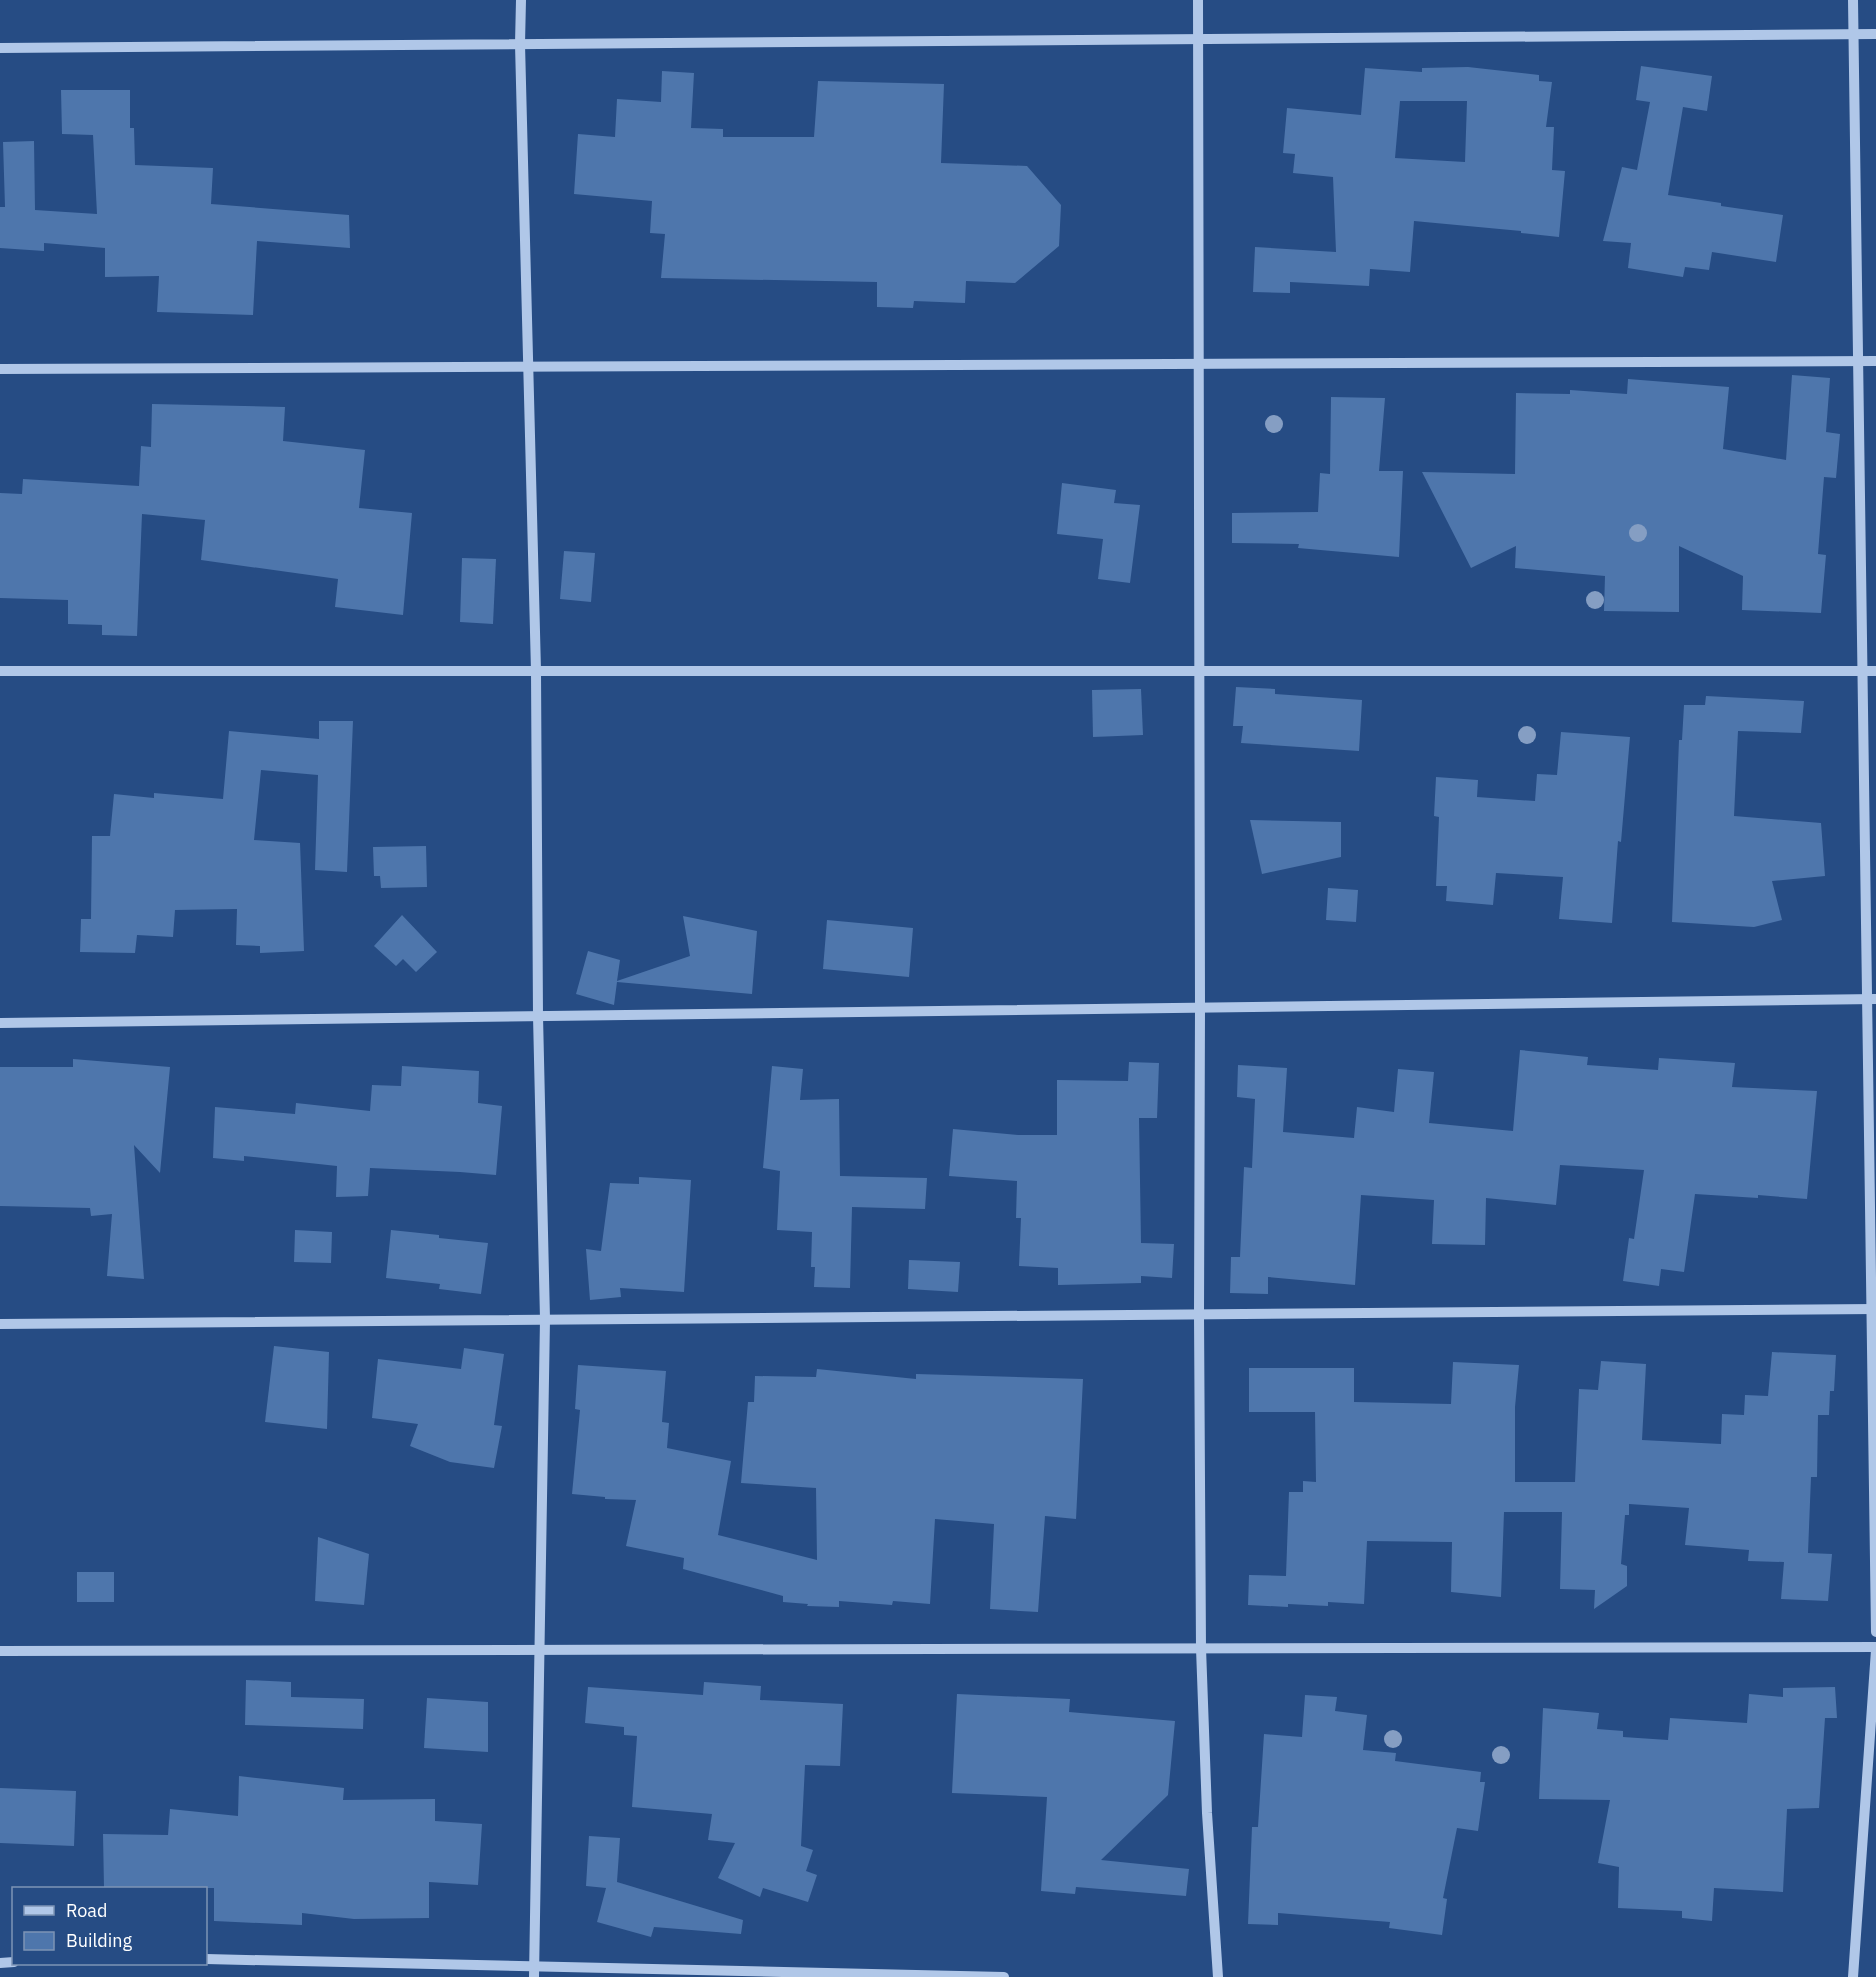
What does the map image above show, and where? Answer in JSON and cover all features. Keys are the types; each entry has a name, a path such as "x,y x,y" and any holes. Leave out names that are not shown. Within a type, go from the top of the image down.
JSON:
{"street":[{"path":"521,0 527,367 537,671 538,1016 545,1319 534,1972"},
{"path":"1198,0 1200,671 1198,1315 1202,1648 1207,1813 1218,1977"},
{"path":"1853,0 1863,671 1872,999 1876,1632"},
{"path":"0,48 1876,34"},
{"path":"0,369 1876,362"},
{"path":"0,671 1876,671"},
{"path":"0,1023 1872,999"},
{"path":"0,1324 1874,1309"},
{"path":"0,1651 1876,1649 1853,1977"},
{"path":"207,1959 534,1972 1004,1977"}],"building":[{"path":"1641,66 1712,76 1707,111 1683,107 1668,195 1783,215 1776,262 1712,252 1709,270 1685,267 1683,277 1628,268 1631,243 1603,241 1622,167 1637,170 1650,102 1636,100"},
{"path":"1468,67 1539,75 1539,81 1552,82 1546,127 1554,127 1552,170 1565,171 1559,237 1414,221 1410,272 1370,269 1369,286 1290,282 1290,293 1253,292 1255,247 1336,252 1333,177 1293,173 1295,154 1283,153 1287,108 1361,115 1365,68 1422,72 1422,68","holes":["1400,101 1467,101 1465,162 1395,158"]},
{"path":"662,71 694,73 691,128 723,129 723,137 814,137 818,81 944,84 941,163 1027,166 1061,205 1059,246 1015,283 966,281 965,303 914,301 913,308 877,307 877,282 661,278 665,234 650,233 652,201 574,194 578,134 615,137 617,99 661,102"},
{"path":"61,90 130,90 130,128 134,128 135,165 213,168 211,204 349,215 350,248 257,241 253,315 157,312 159,276 105,277 105,248 44,243 44,251 0,248 0,207 5,207 3,142 34,141 35,210 97,214 93,135 62,134"},
{"path":"1792,375 1830,378 1826,432 1840,434 1836,478 1824,477 1818,554 1826,555 1821,613 1742,610 1743,576 1679,546 1679,612 1604,611 1605,576 1515,568 1516,546 1471,568 1422,472 1515,474 1516,393 1570,394 1570,390 1627,394 1628,379 1729,387 1723,449 1786,460"},
{"path":"1331,397 1385,398 1379,471 1403,471 1399,557 1298,548 1299,544 1232,543 1232,513 1318,512 1320,473 1330,474"},
{"path":"152,404 285,407 283,441 365,450 359,508 412,513 403,615 335,607 338,579 201,560 205,520 142,514 137,636 102,635 102,625 68,624 68,600 0,598 0,493 22,494 23,479 139,486 141,446 151,447"},
{"path":"1062,483 1116,490 1114,503 1140,505 1130,583 1098,579 1103,539 1057,534"},
{"path":"564,551 595,553 591,602 560,599"},
{"path":"462,558 496,559 493,624 460,622"},
{"path":"1236,687 1275,689 1275,694 1362,700 1359,751 1241,743 1243,726 1233,726"},
{"path":"1141,689 1143,735 1093,737 1092,690"},
{"path":"1706,696 1804,701 1801,733 1738,731 1734,816 1821,823 1825,876 1772,881 1782,920 1754,927 1672,922 1679,740 1682,740 1684,705 1705,705"},
{"path":"319,721 353,721 347,872 315,870 318,775 261,770 254,840 300,843 304,951 260,953 260,946 236,945 237,909 175,910 173,937 137,935 135,953 80,952 81,919 91,919 92,836 110,836 114,794 154,798 154,793 223,799 229,731 319,739"},
{"path":"1561,732 1630,737 1621,842 1618,841 1612,923 1559,919 1563,877 1496,873 1493,905 1446,901 1447,886 1436,886 1439,817 1434,816 1436,777 1478,780 1477,797 1535,801 1537,774 1557,775"},
{"path":"1250,820 1341,822 1341,857 1262,874"},
{"path":"426,846 427,887 381,888 380,876 374,876 373,847"},
{"path":"1328,888 1358,890 1356,922 1326,920"},
{"path":"402,915 437,952 416,972 403,959 396,966 374,946"},
{"path":"683,916 757,931 752,994 617,982 614,1005 576,994 588,951 620,960 617,981 690,956"},
{"path":"827,920 913,928 909,977 823,969"},
{"path":"1520,1050 1588,1057 1587,1065 1658,1070 1659,1058 1735,1063 1732,1087 1817,1091 1807,1199 1758,1195 1758,1198 1695,1194 1684,1272 1661,1269 1659,1286 1623,1281 1629,1238 1634,1239 1644,1170 1560,1165 1556,1205 1486,1198 1485,1245 1432,1244 1434,1200 1361,1195 1355,1285 1268,1277 1268,1294 1230,1293 1231,1257 1240,1257 1244,1167 1252,1168 1255,1099 1237,1097 1238,1065 1287,1068 1283,1132 1354,1138 1357,1107 1394,1112 1398,1069 1434,1072 1429,1123 1513,1131"},
{"path":"73,1059 170,1067 160,1173 134,1145 144,1279 107,1276 112,1214 91,1216 90,1208 0,1206 0,1067 73,1067"},
{"path":"1129,1062 1159,1063 1157,1118 1139,1118 1141,1243 1174,1244 1172,1278 1141,1276 1141,1283 1058,1285 1058,1268 1019,1266 1021,1218 1016,1218 1017,1181 949,1176 953,1129 1018,1135 1057,1135 1057,1080 1128,1081"},
{"path":"402,1066 479,1071 478,1103 502,1106 496,1175 370,1168 368,1196 336,1197 337,1166 244,1156 244,1161 213,1158 215,1107 295,1114 296,1103 370,1111 372,1085 401,1086"},
{"path":"772,1066 803,1069 800,1100 839,1099 840,1176 927,1178 925,1209 852,1207 850,1288 814,1287 815,1267 811,1267 812,1232 777,1230 780,1171 763,1168"},
{"path":"639,1177 691,1180 684,1292 620,1288 621,1297 590,1300 586,1249 601,1251 610,1183 639,1184"},
{"path":"295,1230 332,1232 331,1263 294,1262"},
{"path":"391,1230 488,1243 481,1294 439,1289 440,1284 386,1278"},
{"path":"909,1260 960,1262 958,1292 908,1289"},
{"path":"274,1346 329,1352 327,1429 265,1422"},
{"path":"464,1348 504,1354 494,1425 502,1426 494,1468 450,1462 410,1446 418,1424 372,1418 378,1359 461,1369"},
{"path":"1772,1352 1836,1355 1834,1391 1830,1391 1829,1415 1818,1415 1817,1477 1811,1477 1808,1553 1832,1554 1828,1601 1781,1599 1784,1562 1748,1561 1749,1550 1685,1545 1689,1508 1629,1504 1629,1515 1625,1515 1621,1564 1627,1566 1627,1586 1594,1609 1595,1590 1560,1589 1562,1512 1504,1512 1501,1597 1451,1592 1452,1542 1367,1541 1364,1604 1328,1602 1328,1606 1288,1604 1288,1607 1248,1605 1249,1575 1286,1576 1289,1492 1303,1492 1303,1481 1316,1482 1315,1412 1249,1412 1249,1368 1354,1368 1354,1402 1451,1404 1453,1362 1519,1365 1515,1407 1515,1482 1575,1482 1579,1389 1598,1390 1601,1361 1646,1364 1642,1440 1721,1444 1722,1414 1744,1415 1745,1395 1768,1396"},
{"path":"578,1365 666,1371 662,1422 669,1423 667,1448 731,1461 718,1535 817,1560 816,1488 741,1483 748,1402 754,1402 755,1376 816,1377 817,1369 916,1379 916,1374 1083,1379 1076,1519 1045,1516 1038,1612 990,1609 994,1524 935,1519 930,1604 893,1601 892,1605 839,1601 839,1607 807,1606 808,1604 783,1602 783,1596 683,1569 684,1558 626,1546 636,1500 605,1499 605,1497 572,1494 580,1410 575,1409"},
{"path":"318,1537 369,1554 364,1605 315,1601"},
{"path":"77,1572 114,1572 114,1602 77,1602"},
{"path":"246,1680 291,1682 291,1697 364,1699 363,1729 245,1725"},
{"path":"704,1682 761,1686 760,1700 843,1704 840,1766 805,1765 801,1846 813,1850 806,1871 817,1875 808,1902 763,1888 760,1897 718,1878 735,1843 708,1840 712,1814 632,1807 637,1736 624,1735 624,1727 585,1723 588,1687 703,1695"},
{"path":"1835,1687 1837,1718 1825,1718 1819,1808 1787,1809 1783,1892 1714,1888 1712,1921 1682,1918 1682,1911 1618,1908 1619,1867 1598,1863 1610,1800 1539,1799 1543,1708 1599,1713 1597,1729 1623,1731 1623,1737 1668,1740 1670,1718 1747,1723 1749,1694 1783,1697 1783,1688"},
{"path":"957,1694 1070,1699 1069,1712 1175,1721 1168,1795 1101,1860 1189,1869 1186,1896 1076,1887 1075,1894 1041,1891 1047,1797 952,1793"},
{"path":"1305,1695 1337,1697 1335,1711 1367,1715 1363,1750 1396,1753 1395,1761 1481,1772 1480,1782 1485,1782 1478,1831 1457,1828 1443,1898 1447,1899 1442,1935 1389,1928 1390,1922 1278,1913 1278,1925 1248,1924 1252,1827 1258,1827 1264,1734 1302,1737"},
{"path":"427,1698 488,1702 488,1752 424,1748"},
{"path":"239,1776 344,1788 343,1800 435,1799 435,1821 482,1824 478,1885 429,1882 429,1918 354,1919 302,1913 302,1925 214,1921 214,1888 104,1887 103,1834 168,1835 170,1809 238,1816"},
{"path":"0,1788 76,1791 74,1846 0,1843"},
{"path":"589,1836 620,1838 617,1882 743,1920 741,1934 654,1927 651,1937 597,1922 606,1888 586,1886"}]}
